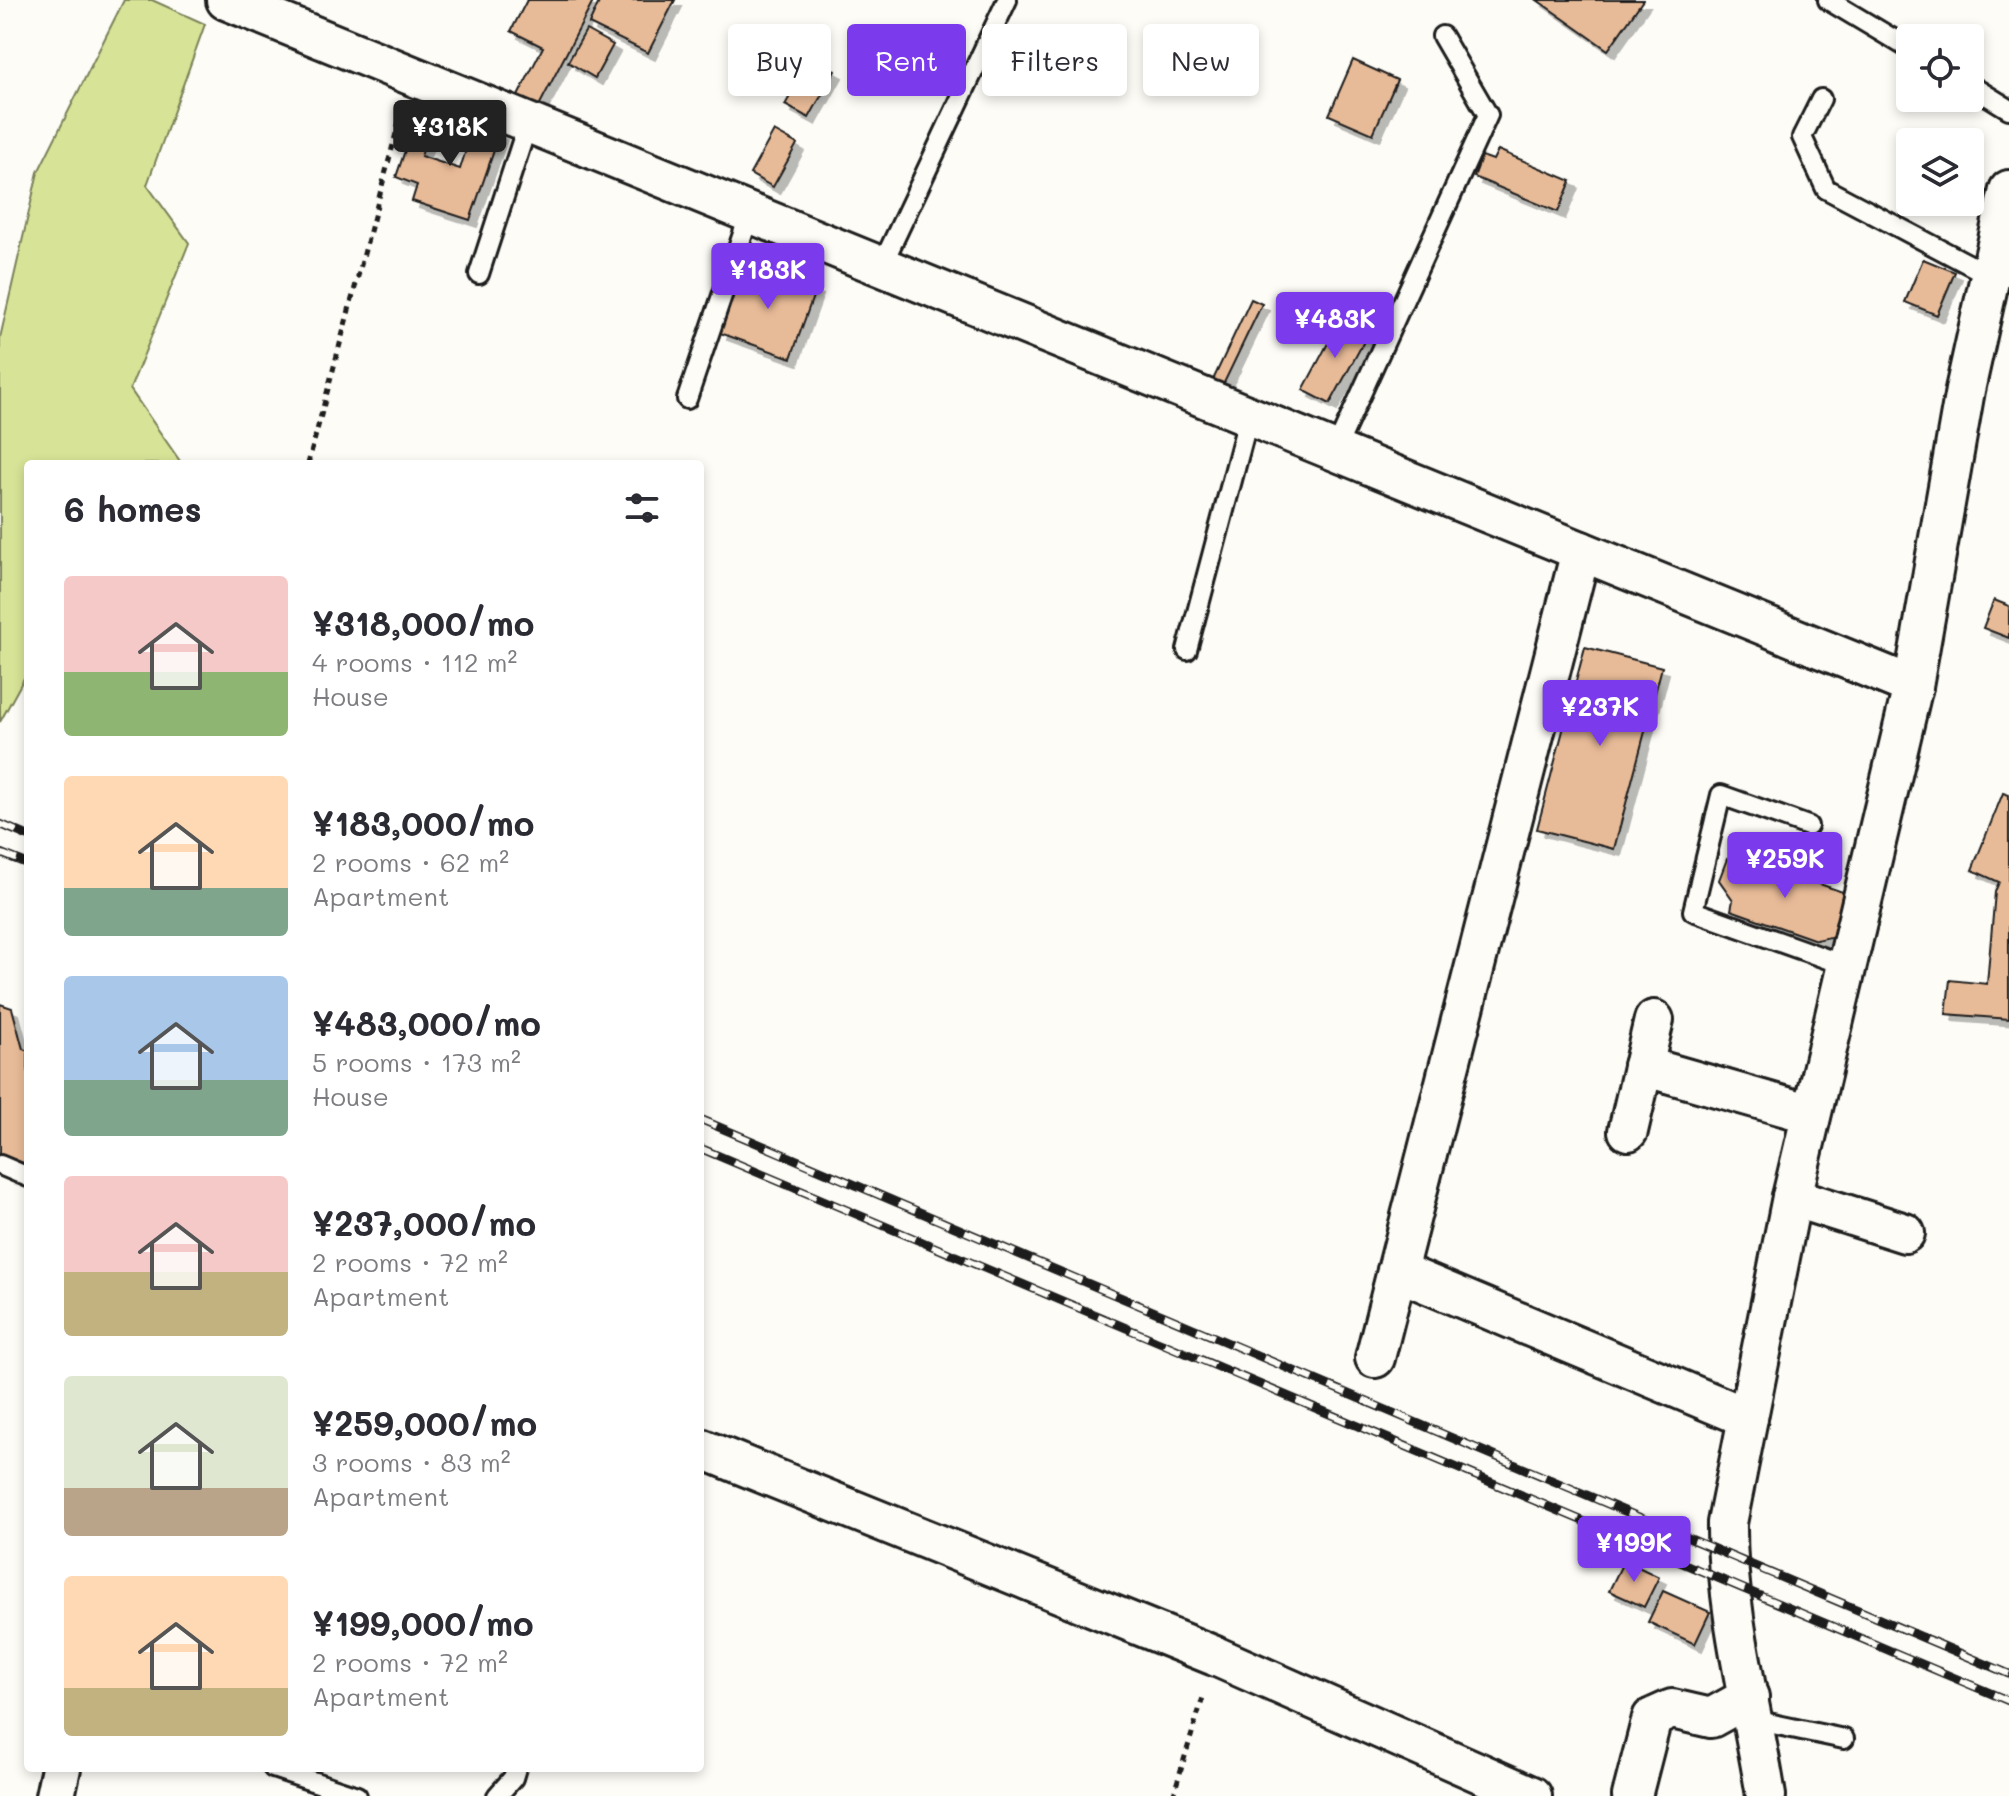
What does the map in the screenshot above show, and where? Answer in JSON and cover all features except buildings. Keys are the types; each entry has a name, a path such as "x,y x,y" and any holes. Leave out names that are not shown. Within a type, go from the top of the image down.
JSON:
{"street":[{"path":"226,0 1913,686"},
{"path":"1766,1796 1739,1651 1727,1552 1727,1523 1792,1197 1913,686 1965,390 1997,263 2009,190"},
{"path":"1375,1358 1581,551"},
{"path":"1628,1131 1654,1020"},
{"path":"1643,1066 1811,1114"},
{"path":"1792,1197 1905,1233"},
{"path":"1397,1271 1748,1418"},
{"path":"704,1450 1215,1656 1532,1796"},
{"path":"1632,1796 1652,1718 1672,1709 1711,1718 1752,1709"},
{"path":"55,1796 60,1772"}],"lane":[{"path":"881,267 1007,0"},
{"path":"1828,0 1896,41"},
{"path":"1335,451 1488,115 1442,36"},
{"path":"1984,94 2009,109"},
{"path":"1821,99 1802,137 1826,189 1997,263"},
{"path":"479,274 528,123"},
{"path":"687,399 750,213"},
{"path":"1187,650 1249,416"},
{"path":"1808,826 1721,795 1693,911 1847,966"},
{"path":"0,1165 24,1175"},
{"path":"1752,1709 1844,1739"},
{"path":"285,1772 357,1796"},
{"path":"497,1796 513,1772"}],"path":[{"path":"309,460 412,75"},
{"path":"1173,1796 1215,1656"}],"green space":[{"path":"124,0 152,0 205,24 147,185 189,243 130,389 179,460 24,460 24,678 0,722 0,338 38,172"}],"railway":[{"path":"0,824 24,834"},
{"path":"0,853 24,862"},
{"path":"704,1121 2009,1674"},
{"path":"704,1150 2009,1701"}]}
